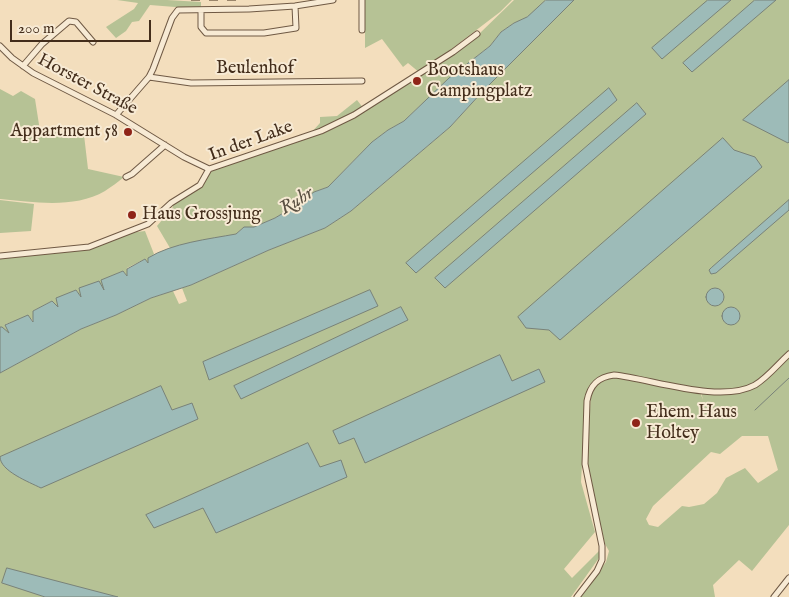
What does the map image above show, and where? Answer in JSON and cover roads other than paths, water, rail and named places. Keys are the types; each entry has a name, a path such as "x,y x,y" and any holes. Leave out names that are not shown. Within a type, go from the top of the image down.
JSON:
{"street":[{"path":"116,115 149,76 174,14 178,10 295,6 333,0"},
{"path":"362,0 362,30"},
{"path":"201,10 201,28 206,33 264,33 295,29 295,6"},
{"path":"23,66 42,44 69,21 73,20 76,22 93,42"},
{"name":"In der Lake","path":"0,256 88,247 148,224 171,203 200,185 208,171 308,136 354,115 453,52 476,34"},
{"name":"Horster Straße","path":"0,46 12,58 34,73 116,115 208,171"},
{"name":"Beulenhof","path":"149,76 191,83 362,81"},
{"path":"126,177 165,145"},
{"path":"577,597 597,571 602,560 602,546 584,464 587,401 589,393 597,381 614,375 700,391 740,390 762,380 789,354"},
{"path":"774,597 789,578"}],"water":[{"path":"546,0 574,0 483,91 450,127 351,211 325,228 269,250 191,285 151,298 81,329 0,373 0,327 9,333 5,325 28,315 33,322 33,311 52,301 58,307 56,298 76,290 81,297 79,288 99,281 104,290 101,280 123,271 127,276 127,269 145,259 148,263 148,258 158,253 191,242 236,234 244,227 254,227 275,218 314,192 328,187 372,142 404,121 449,78 490,46 501,32 527,17"},
{"path":"708,0 731,0 662,59 652,48"},
{"path":"755,0 776,0 692,72 683,63"},
{"path":"789,80 789,142 788,143 743,120"},
{"path":"609,88 617,100 416,273 406,263"},
{"path":"637,103 646,114 445,288 435,278"},
{"path":"723,138 734,150 755,157 762,167 560,340 549,330 526,328 518,317"},
{"path":"789,200 789,210 716,273 711,274 709,270 711,268"},
{"path":"715,288 721,291 724,297 721,303 715,306 709,303 706,297 709,291"},
{"path":"370,290 378,306 209,380 203,362"},
{"path":"401,307 408,320 241,399 234,386"},
{"path":"731,307 737,310 740,316 737,322 731,325 725,322 722,316 725,310"},
{"path":"500,355 512,381 539,369 545,382 365,463 354,438 339,444 333,431"},
{"path":"161,386 172,410 192,403 198,419 41,488 16,476 1,462 0,457"},
{"path":"308,443 320,467 341,460 347,477 216,533 203,508 154,528 146,515"},
{"path":"7,568 118,597 45,597 2,583"}],"waterway":[{"path":"755,410 789,378"}],"railway":[{"path":"191,0 245,0"}],"place":[{"name":"Bootshaus Campingplatz","path":"417,81"},
{"name":"Appartment 58","path":"128,132"},
{"name":"Haus Grossjung","path":"132,215"},
{"name":"Ehem. Haus Holtey","path":"636,423"}],"water label":[{"name":"Ruhr","path":"297,202"}]}
